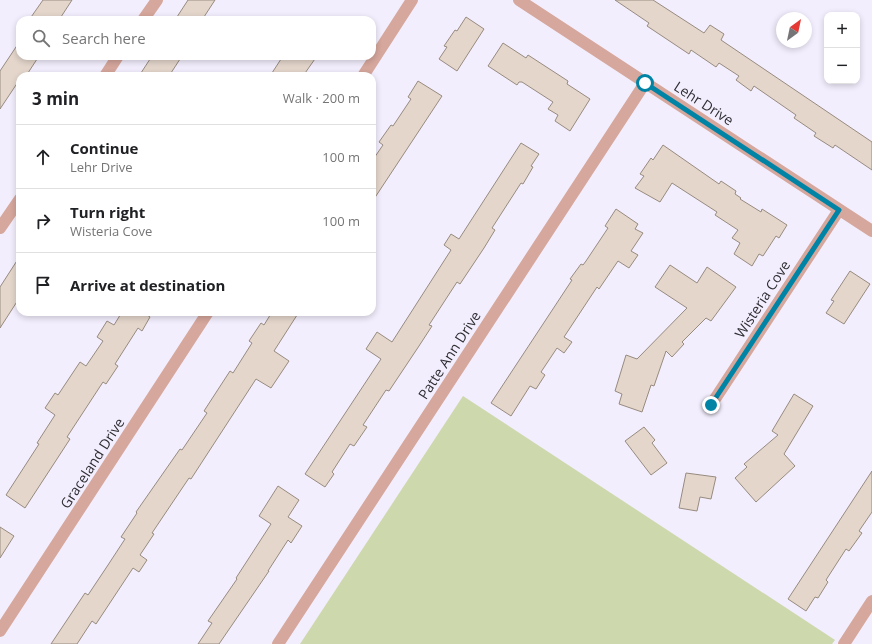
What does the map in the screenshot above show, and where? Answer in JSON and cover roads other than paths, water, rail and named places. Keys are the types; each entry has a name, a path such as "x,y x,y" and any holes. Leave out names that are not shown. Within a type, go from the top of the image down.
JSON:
{"street":[{"path":"146,16 157,0"},
{"path":"376,56 412,0"},
{"name":"Lehr Drive","path":"519,0 872,231"},
{"path":"108,72 115,60"},
{"path":"366,72 373,60"},
{"name":"Patte Ann Drive","path":"278,644 645,83"},
{"path":"0,228 16,205"},
{"name":"Wisteria Cove","path":"711,405 839,210"},
{"name":"Graceland Drive","path":"0,631 205,316"},
{"path":"844,644 872,601"}]}
